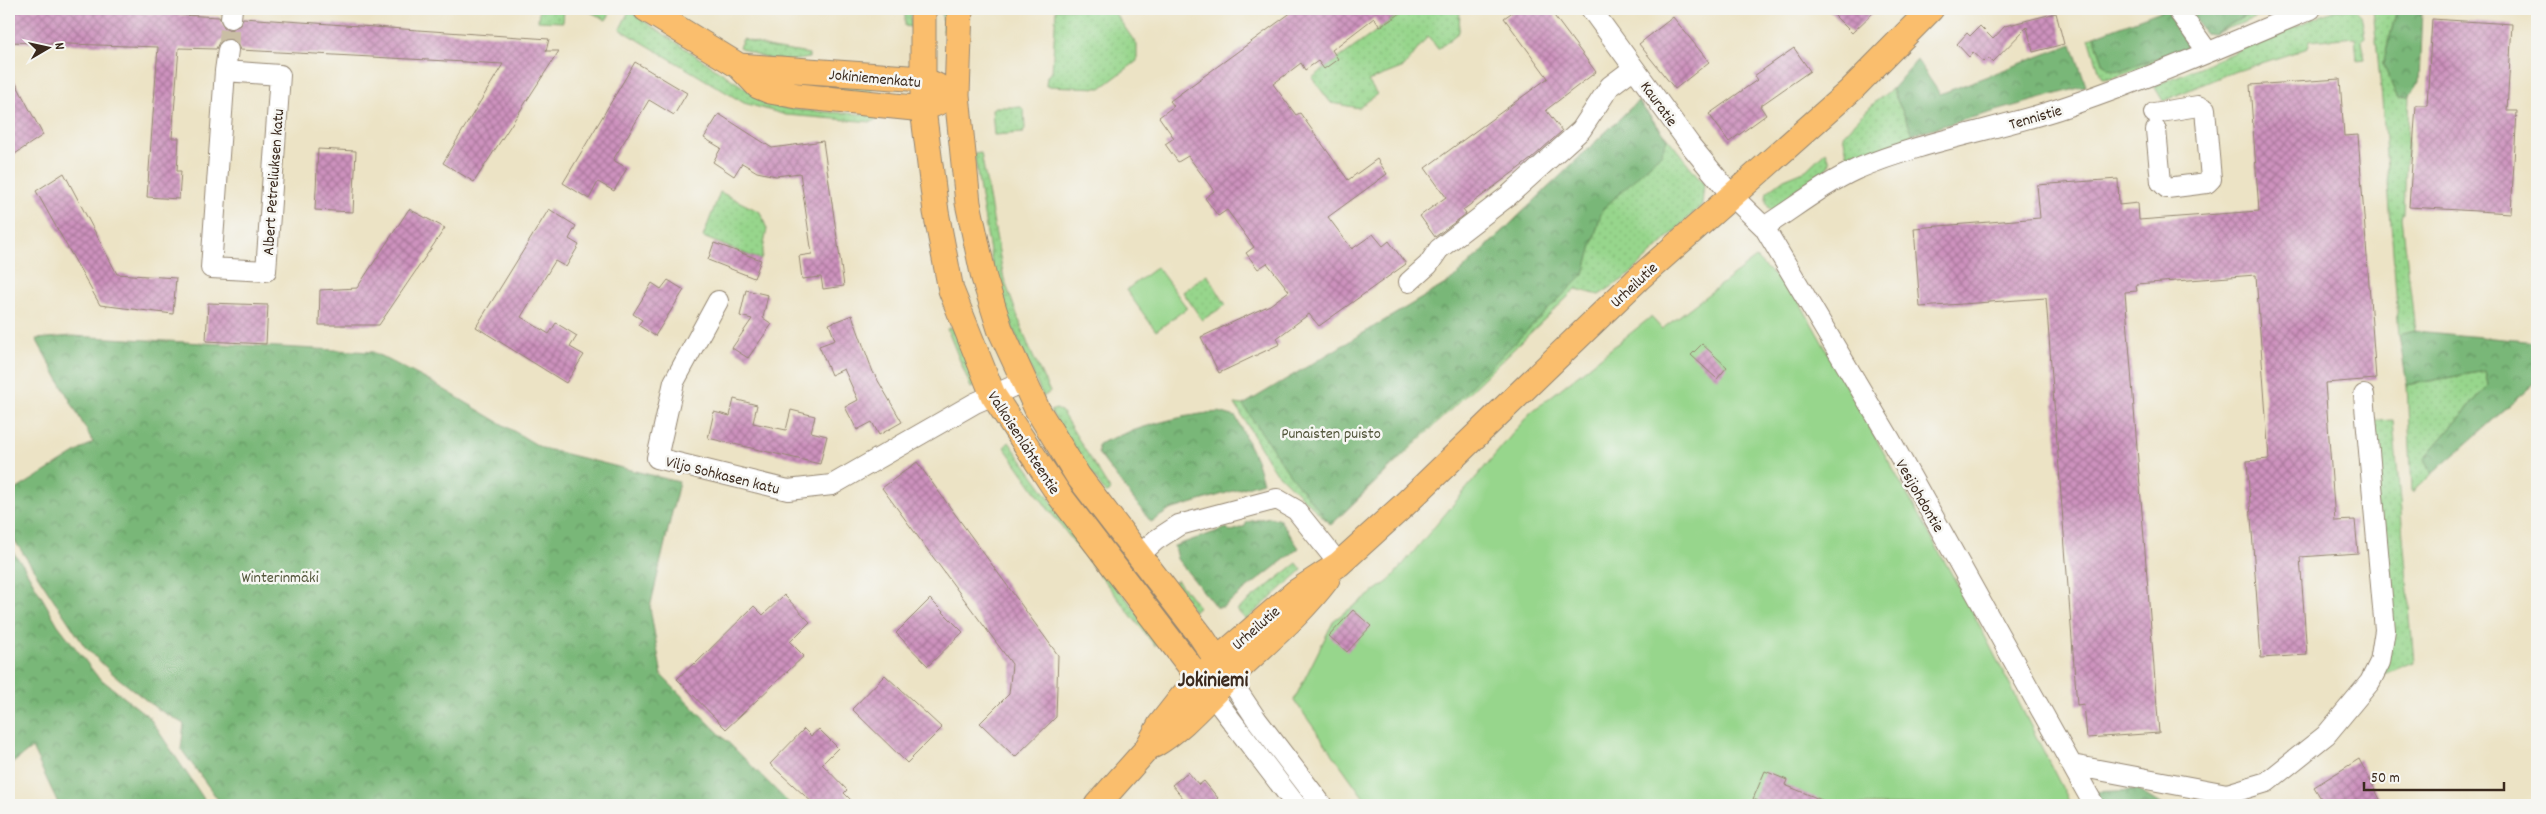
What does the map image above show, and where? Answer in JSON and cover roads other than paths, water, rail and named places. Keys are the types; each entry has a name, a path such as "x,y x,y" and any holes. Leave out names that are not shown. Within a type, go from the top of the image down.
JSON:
{"main road":[{"name":"Jokiniemenkatu","path":"646,9 738,66 758,86 770,91 798,96 923,109 957,94"},
{"name":"Valkoisenlähteentie","path":"923,9 923,109 936,212 948,280 993,395 1060,496 1214,678"},
{"name":"Valkoisenlähteentie","path":"960,9 957,94 968,204 984,278 1000,329 1023,382 1078,476 1200,636 1214,678"},
{"name":"Urheilutie","path":"1097,805 1146,750 1168,737 1214,678 1296,592 1339,564 1403,506 1632,285 1851,90 1932,9"},
{"name":"Jokiniemenkatu","path":"738,66 922,79 957,94"}],"street":[{"name":"Kauratie","path":"1591,9 1691,146 1732,196"},
{"path":"2177,9 2207,51"},
{"name":"Tennistie","path":"1764,228 1812,195 1856,170 1910,149 2066,107 2141,79 2310,9"},
{"name":"Albert Petreliuksen katu","path":"225,71 280,75 266,271 211,268 225,71 228,50"},
{"path":"1409,282 1428,265 1440,249 1508,196 1581,130 1610,86 1634,68"},
{"name":"Vesijohdontie","path":"1732,196 1764,228 1895,447 2094,805"},
{"name":"Viljo Sohkasen katu","path":"718,301 674,382 657,458 788,490 825,486 852,475 993,395 1023,382"},
{"path":"2072,765 2227,794 2267,782 2280,772 2326,735 2370,682 2380,662 2385,630 2364,395"},
{"path":"1138,556 1156,540 1179,525 1277,499 1296,510 1339,564"},
{"name":"Valkoisenlähteentie","path":"1214,678 1262,727 1316,803"},
{"name":"Valkoisenlähteentie","path":"1214,678 1296,805"}],"tunnel":[{"path":"228,50 231,18"}],"district":[{"name":"Jokiniemi","path":"1213,679"}],"park label":[{"name":"Punaisten puisto","path":"1331,432"},
{"name":"Winterinmäki","path":"280,576"}]}
